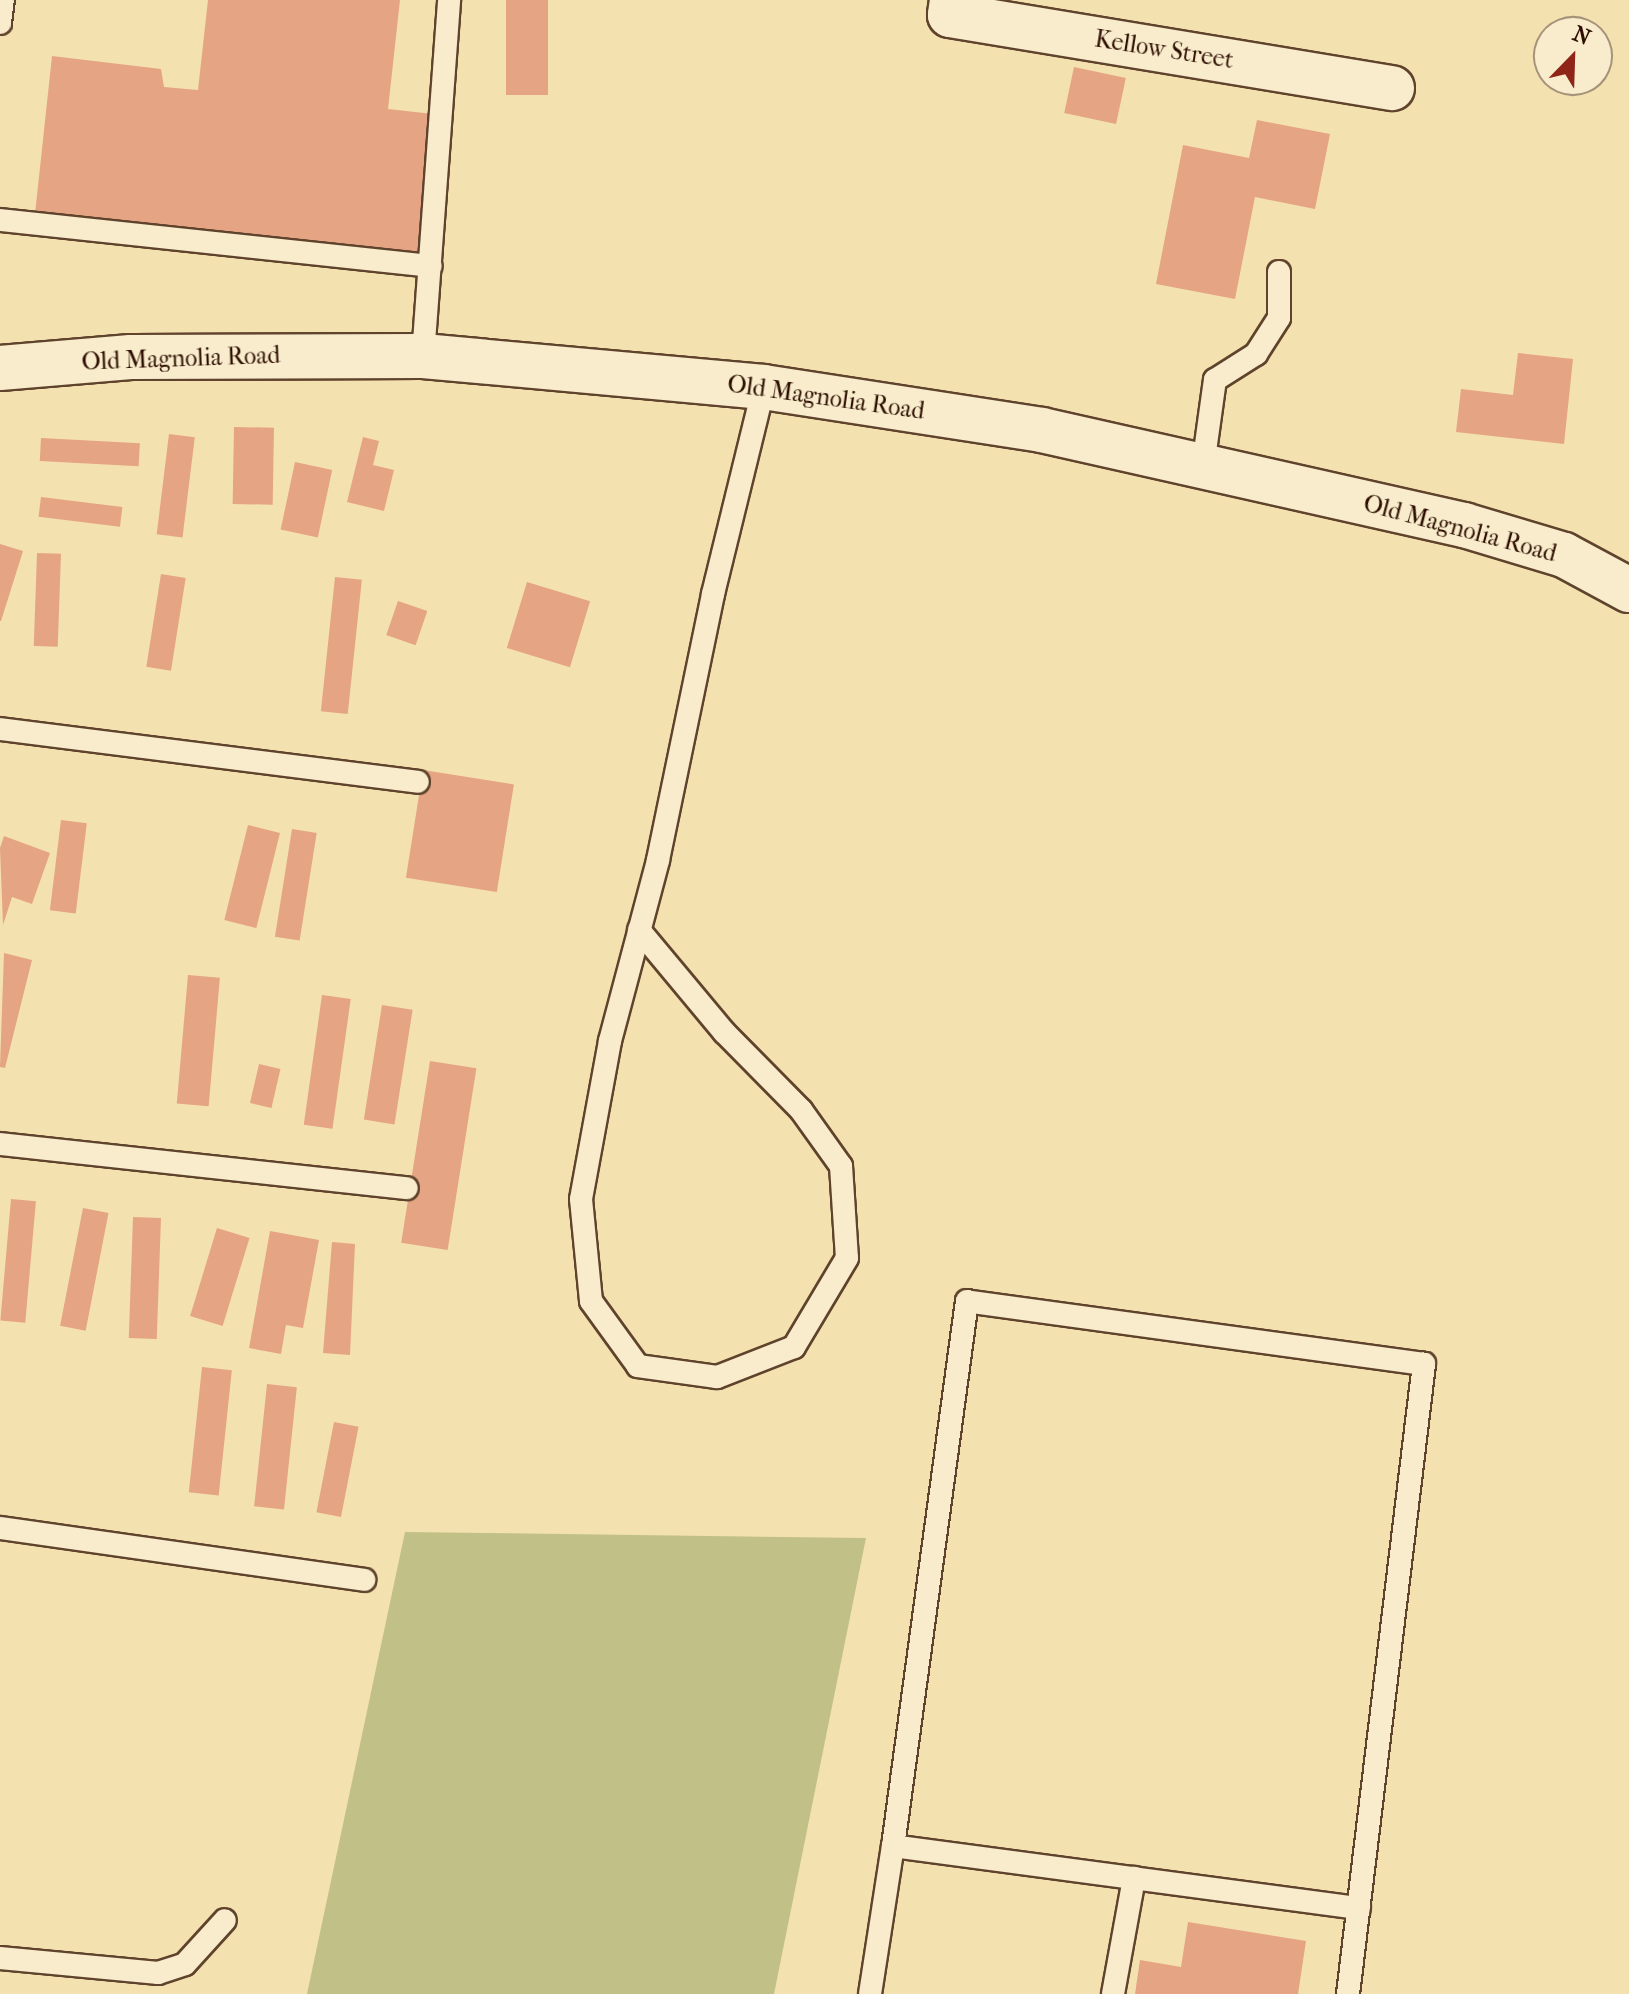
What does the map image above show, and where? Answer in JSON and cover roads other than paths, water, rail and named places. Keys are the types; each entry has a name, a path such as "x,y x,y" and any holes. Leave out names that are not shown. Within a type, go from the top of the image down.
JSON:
{"street":[{"name":"Kellow Street","path":"952,0 950,15 1392,88"},
{"name":"Old Magnolia Road","path":"0,368 131,357 423,356 764,387 1042,430 1464,525 1564,555 1629,590"}],"lane":[{"path":"0,23 3,0"},
{"path":"423,356 449,0"},
{"path":"0,220 431,266"},
{"path":"1203,466 1215,380 1256,354 1279,318 1279,272"},
{"path":"639,930 724,1032 801,1110 841,1166 847,1258 794,1347 717,1377 638,1366 591,1301 581,1199 610,1041 639,930 764,387"},
{"path":"0,729 418,782"},
{"path":"0,1144 407,1188"},
{"path":"870,1994 967,1301 1424,1364 1348,1994"},
{"path":"0,1528 364,1580"},
{"path":"893,1846 1359,1908"},
{"path":"1113,1994 1134,1878"},
{"path":"0,1958 158,1973 185,1964 225,1920"}]}
